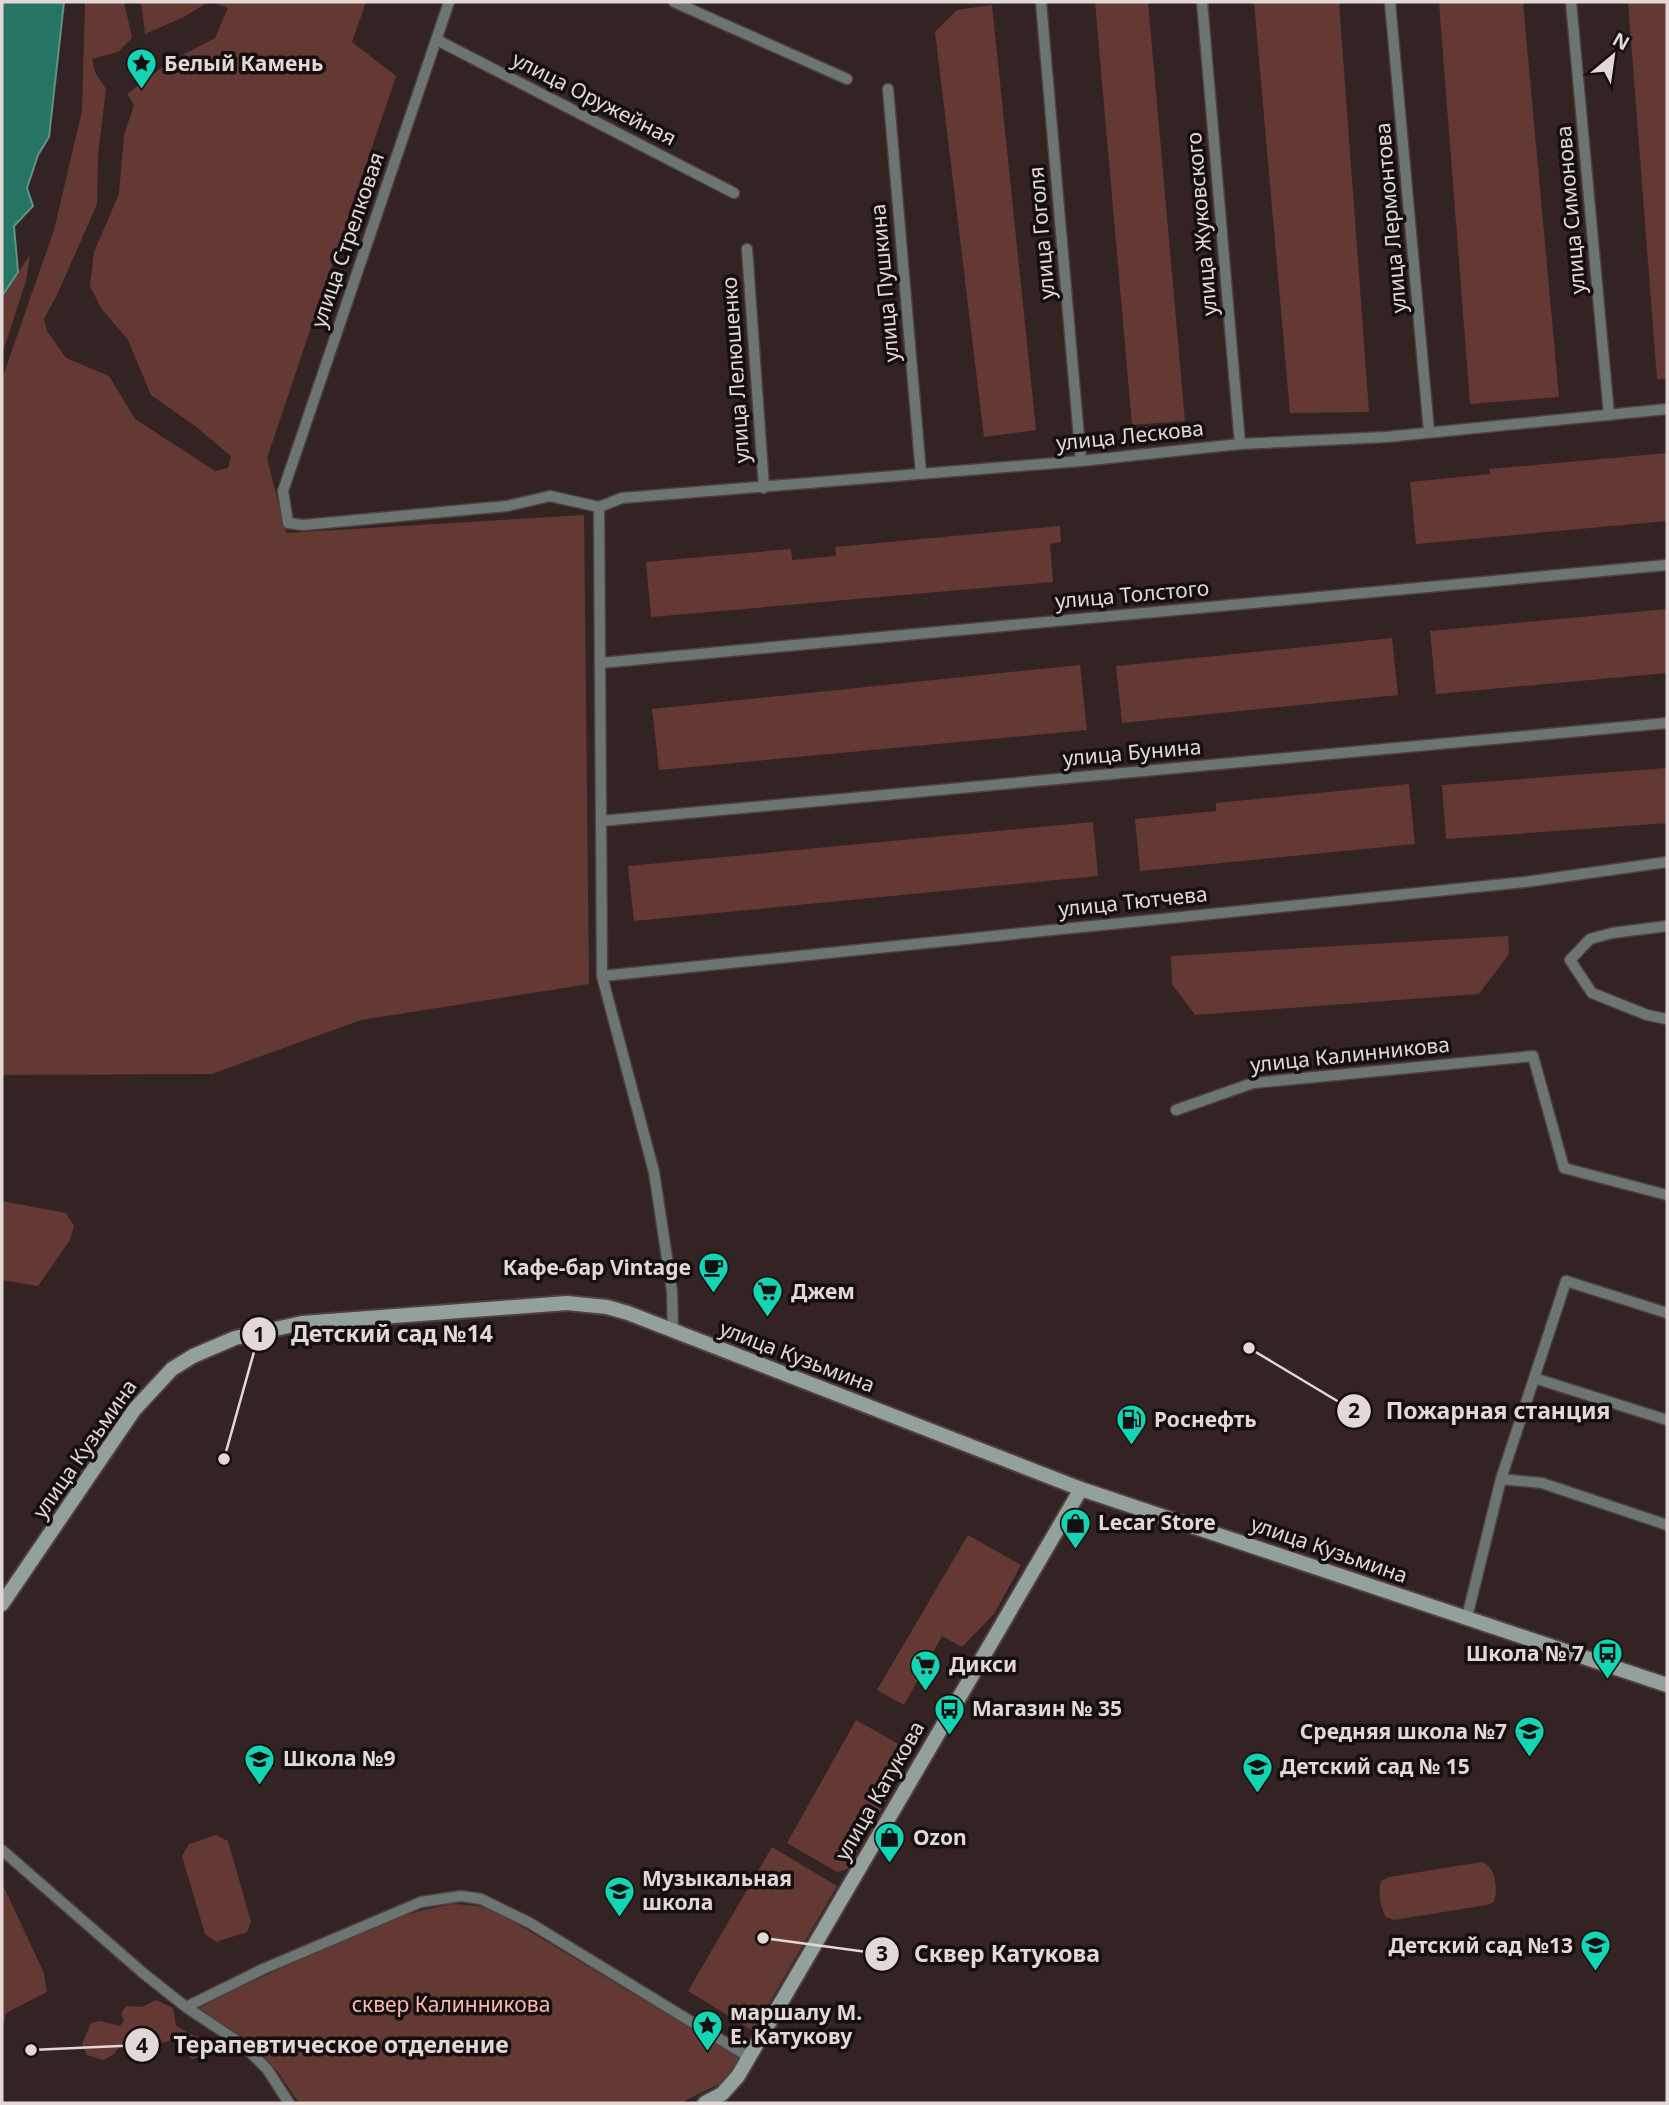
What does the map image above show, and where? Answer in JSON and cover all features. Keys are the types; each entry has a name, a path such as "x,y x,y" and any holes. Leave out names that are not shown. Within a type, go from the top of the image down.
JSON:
{"main road":[{"name":"улица Кузьмина","path":"2,1604 134,1410 153,1387 173,1370 216,1345 302,1323 567,1303 607,1307 1081,1489 1667,1685"},
{"name":"улица Катукова","path":"705,2103 731,2086 1081,1489"}],"street":[{"name":"улица Стрелковая","path":"449,2 283,491 289,523 303,525 507,506 550,496 599,507"},
{"path":"674,2 847,79"},
{"name":"улица Гоголя","path":"1041,2 1081,461"},
{"name":"улица Жуковского","path":"1202,2 1240,444"},
{"name":"улица Лермонтова","path":"1390,2 1429,431"},
{"name":"улица Симонова","path":"1571,2 1609,415"},
{"name":"улица Оружейная","path":"437,40 734,193"},
{"name":"улица Пушкина","path":"888,89 921,474"},
{"name":"улица Лелюшенко","path":"747,249 764,488"},
{"name":"улица Лескова","path":"599,507 622,498 1081,461 1240,444 1386,437 1667,409"},
{"path":"599,507 602,976 653,1172 672,1291 673,1331"},
{"name":"улица Толстого","path":"600,663 1667,565"},
{"name":"улица Бунина","path":"601,821 1667,723"},
{"name":"улица Тютчева","path":"602,976 1525,881 1667,862"},
{"path":"1667,926 1612,933 1590,939 1570,960 1592,993 1647,1015 1667,1019"},
{"name":"улица Калинникова","path":"1176,1110 1253,1083 1533,1056 1564,1168 1667,1195"},
{"path":"1467,1617 1501,1479 1566,1281 1667,1313"},
{"path":"1534,1378 1667,1420"},
{"path":"1501,1479 1542,1483 1667,1525"},
{"path":"2,1850 143,1973 186,2007 243,2045 267,2069 289,2103"},
{"path":"186,2007 263,1969 421,1902 461,1896 481,1899 530,1923 749,2056"}],"green space":[{"path":"85,2 124,2 132,38 118,52 92,59 95,72 106,89 98,155 97,204 44,319 47,331 66,358 109,376 135,419 215,471 228,468 231,456 151,395 128,340 101,308 90,286 94,252 119,194 124,135 134,105 127,94 169,62 215,38 228,8 212,2 366,2 352,42 396,76 267,458 286,533 584,515 589,984 361,1020 212,1074 2,1075 2,379 54,230 82,111"},
{"path":"141,2 208,2 184,17 145,34"},
{"path":"1095,2 1148,2 1185,421 1132,425"},
{"path":"1254,2 1339,2 1369,412 1290,413"},
{"path":"1439,2 1523,2 1559,397 1470,404"},
{"path":"1628,2 1667,2 1667,379 1657,379"},
{"path":"992,5 1036,430 984,437 935,32 957,10"},
{"path":"30,255 26,281 2,354 2,296"},
{"path":"1667,453 1667,521 1416,544 1410,482 1490,474 1490,469"},
{"path":"1060,526 1061,542 1050,544 1053,582 651,617 646,562 791,549 792,560 836,556 835,547"},
{"path":"1667,609 1667,673 1436,694 1430,631"},
{"path":"1392,638 1398,695 1122,723 1116,666"},
{"path":"1080,665 1087,730 659,770 652,709"},
{"path":"1667,768 1667,823 1446,839 1442,785"},
{"path":"1409,784 1415,844 1140,871 1135,819 1216,811 1216,803"},
{"path":"1093,822 1098,876 634,921 628,866"},
{"path":"1508,936 1509,954 1479,994 1195,1015 1172,984 1171,956"},
{"path":"2,1201 66,1213 74,1226 70,1240 38,1286 2,1280"},
{"path":"968,1535 1021,1565 994,1614 962,1647 942,1636 904,1705 877,1690"},
{"path":"856,1720 909,1750 910,1759 847,1869 837,1872 787,1843"},
{"path":"216,1835 228,1841 251,1922 247,1932 216,1942 205,1934 182,1856 189,1844"},
{"path":"772,1847 837,1886 753,2031 688,1991"},
{"path":"1482,1862 1487,1865 1495,1879 1494,1902 1394,1920 1386,1917 1380,1899 1381,1881 1389,1877"},
{"path":"2,1883 44,1973 47,1992 6,2013 2,2031"},
{"name":"сквер Калинникова","path":"454,1904 479,1906 501,1914 741,2059 729,2079 680,2103 299,2103 277,2071 254,2047 200,2008 256,1980 381,1925 417,1912"},
{"path":"156,2000 173,2008 176,2026 192,2035 216,2041 218,2047 203,2057 191,2059 189,2055 195,2045 190,2042 172,2040 148,2047 132,2037 126,2038 114,2054 103,2060 87,2055 82,2044 91,2023 101,2021 120,2026 124,2021 121,2014 126,2006 142,2007"}],"shaded area":[{"path":"2,2 64,2 49,137 38,155 27,188 33,206 14,226 18,272 2,296"}],"place":[{"name":"Белый Камень","path":"141,91"},
{"name":"Кафе-бар Vintage","path":"714,1295"},
{"name":"Джем","path":"768,1319"},
{"name":"Пожарная станция","path":"1249,1348"},
{"name":"Роснефть","path":"1131,1447"},
{"name":"Детский сад №14","path":"224,1459"},
{"name":"Lecar Store","path":"1075,1550"},
{"name":"Школа № 7","path":"1607,1681"},
{"name":"Дикси","path":"926,1692"},
{"name":"Магазин № 35","path":"949,1736"},
{"name":"Средняя школа №7","path":"1530,1759"},
{"name":"Школа №9","path":"260,1786"},
{"name":"Детский сад № 15","path":"1257,1794"},
{"name":"Ozon","path":"890,1865"},
{"name":"Музыкальная школа","path":"619,1918"},
{"name":"Сквер Катукова","path":"763,1938"},
{"name":"Детский сад №13","path":"1596,1973"},
{"name":"Терапевтическое отделение","path":"31,2050"},
{"name":"маршалу М. Е. Катукову","path":"707,2052"}]}
